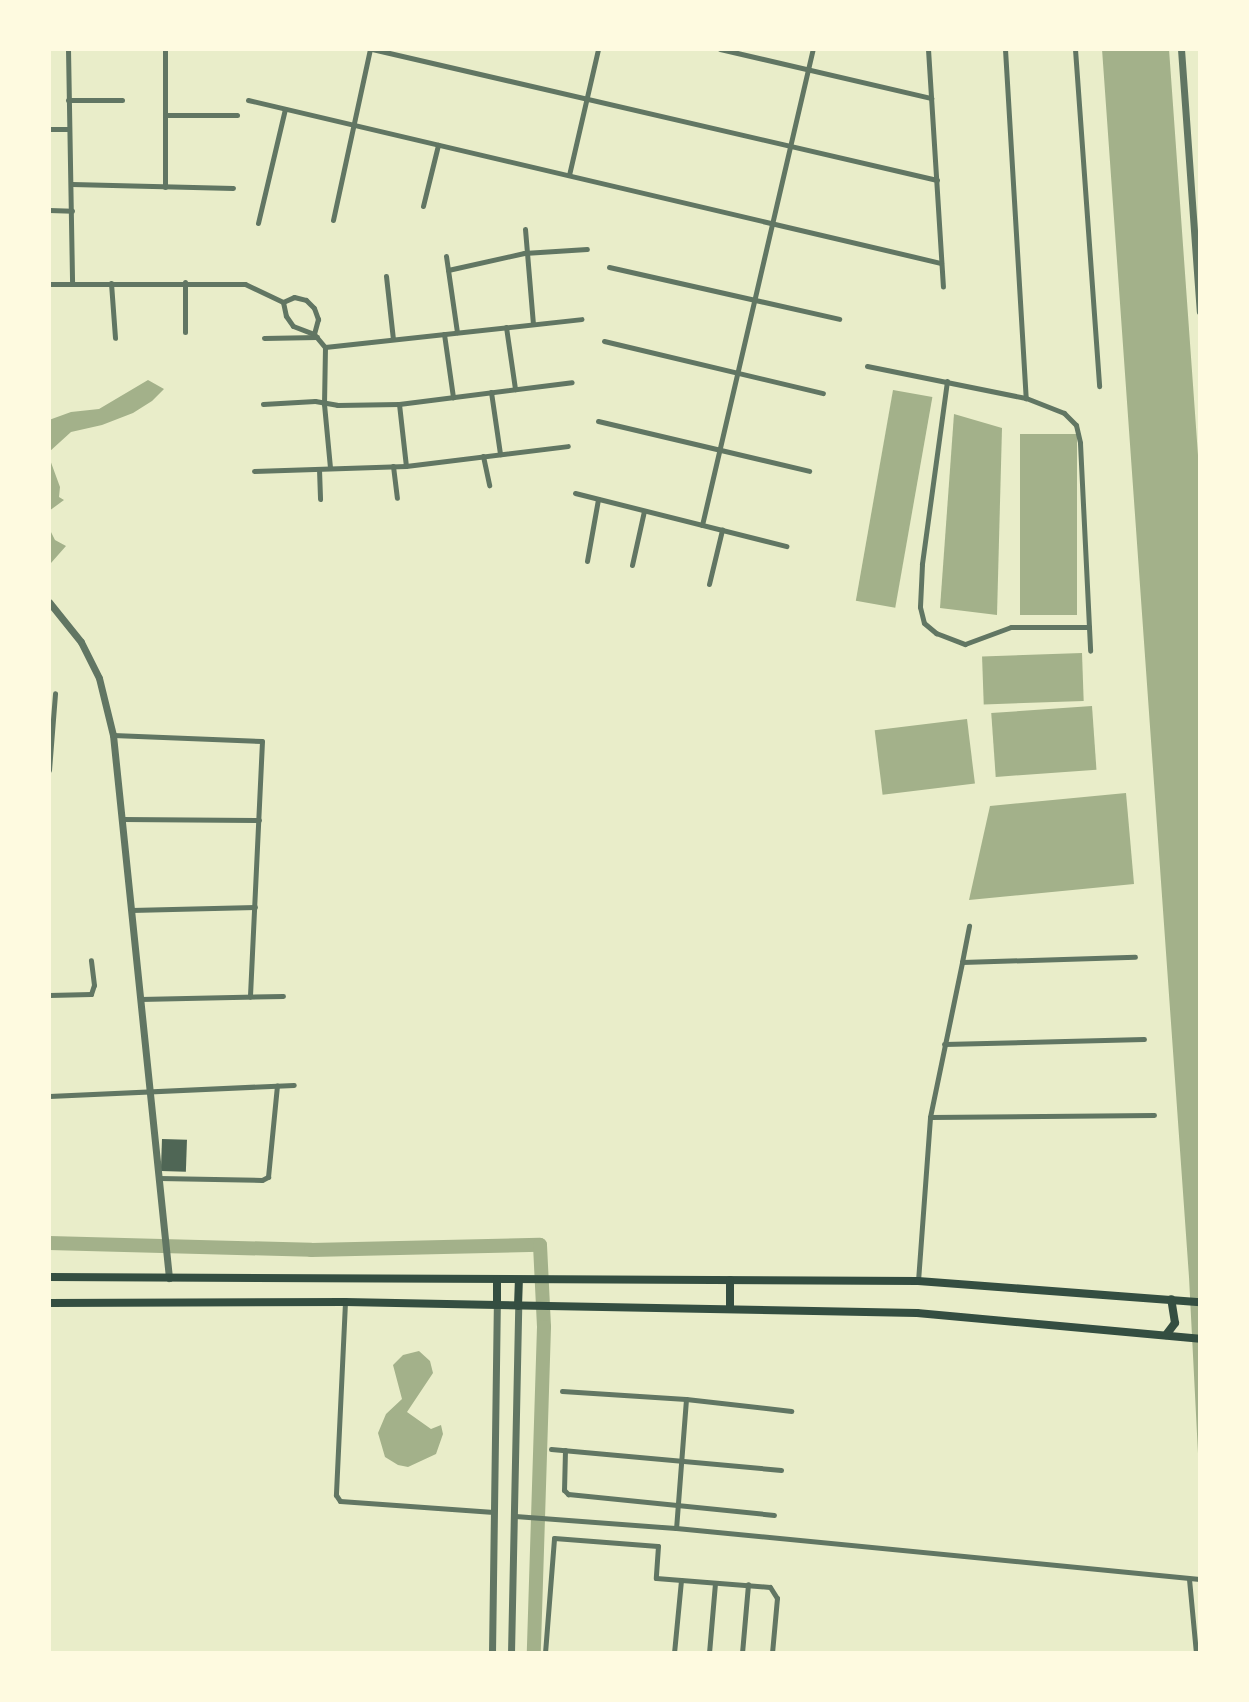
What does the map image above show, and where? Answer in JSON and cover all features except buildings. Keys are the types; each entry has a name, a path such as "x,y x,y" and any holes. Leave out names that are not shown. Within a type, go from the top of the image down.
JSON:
{"main road":[{"path":"49,1277 918,1280 1200,1302"},
{"path":"497,1280 497,1305"},
{"path":"519,1280 519,1306"},
{"path":"730,1280 730,1309"},
{"path":"1167,1335 1175,1323 1171,1299"},
{"path":"49,1303 345,1302 917,1313 1200,1339"}],"street":[{"path":"68,49 72,283"},
{"path":"165,49 165,187"},
{"path":"333,220 371,49 937,180"},
{"path":"569,175 598,49"},
{"path":"720,49 931,98"},
{"path":"702,526 738,373 752,299 773,223 813,49"},
{"path":"928,49 943,287"},
{"path":"1004,49 1026,398"},
{"path":"1075,49 1099,386"},
{"path":"1181,49 1200,311"},
{"path":"68,100 122,100"},
{"path":"248,100 941,263"},
{"path":"258,223 285,109"},
{"path":"165,115 237,115"},
{"path":"49,129 69,129"},
{"path":"423,206 438,145"},
{"path":"72,184 233,188"},
{"path":"49,211 72,211"},
{"path":"525,229 524,253 533,324"},
{"path":"448,270 524,253 587,249"},
{"path":"446,256 457,332"},
{"path":"609,267 839,319"},
{"path":"386,276 393,339"},
{"path":"185,282 185,332"},
{"path":"111,283 115,338"},
{"path":"49,284 245,284 283,302 286,316 293,326 316,336 325,346 324,404 330,468"},
{"path":"283,302 294,297 306,300 314,308 318,319 316,336"},
{"path":"325,346 581,319"},
{"path":"506,327 514,389"},
{"path":"444,334 453,397"},
{"path":"264,338 316,336"},
{"path":"604,341 823,393"},
{"path":"867,366 1026,398 1064,412 1076,425 1080,443 1090,651"},
{"path":"947,381 922,564 920,607 924,623 936,633 965,644 1010,627 1088,627"},
{"path":"263,404 315,401 324,404 399,404 572,382"},
{"path":"491,392 500,454"},
{"path":"399,404 406,466"},
{"path":"598,421 809,471"},
{"path":"254,471 406,466 568,446"},
{"path":"483,456 489,485"},
{"path":"393,466 397,498"},
{"path":"319,469 320,499"},
{"path":"575,494 786,546"},
{"path":"587,561 598,499"},
{"path":"632,565 645,511"},
{"path":"709,584 722,530"},
{"path":"49,602 81,642 99,678 113,734 169,1278"},
{"path":"49,770 55,693"},
{"path":"113,734 262,741 250,997"},
{"path":"122,820 259,820"},
{"path":"131,910 255,906"},
{"path":"918,1280 930,1116 969,926"},
{"path":"962,962 1135,957"},
{"path":"49,995 92,993 94,985 91,960"},
{"path":"140,999 283,996"},
{"path":"944,1044 1144,1039"},
{"path":"49,1096 294,1085"},
{"path":"159,1178 262,1180 268,1177 276,1086"},
{"path":"930,1116 1154,1115"},
{"path":"345,1302 336,1494 340,1501 494,1512"},
{"path":"492,1653 497,1305"},
{"path":"511,1653 519,1306"},
{"path":"562,1391 686,1399 791,1411"},
{"path":"676,1528 686,1399"},
{"path":"551,1449 781,1470"},
{"path":"565,1450 564,1490 569,1494 774,1515"},
{"path":"516,1516 676,1528 1200,1579"},
{"path":"545,1653 554,1538 657,1546 656,1578 766,1586 775,1592 772,1653"},
{"path":"1189,1579 1196,1653"},
{"path":"674,1653 681,1580"},
{"path":"709,1653 716,1583"},
{"path":"742,1653 748,1584"}],"shaded area":[{"path":"1102,49 1169,49 1200,483 1200,1493 1189,1277"},
{"path":"148,380 164,389 152,401 133,413 102,425 71,432 49,452 49,420 71,412 99,409"},
{"path":"893,390 932,397 895,608 856,601"},
{"path":"954,414 1002,428 997,615 940,608"},
{"path":"1020,434 1077,434 1077,615 1020,615"},
{"path":"49,457 60,487 59,497 64,500 49,511"},
{"path":"49,528 55,540 66,546 51,563"},
{"path":"1082,653 1084,701 984,704 982,656"},
{"path":"1092,706 1096,770 996,777 991,713"},
{"path":"967,719 975,784 883,795 875,730"},
{"path":"1126,793 1134,884 969,900 990,806"},
{"path":"419,1351 430,1361 433,1373 407,1412 431,1429 441,1425 443,1434 436,1454 408,1467 398,1465 385,1457 378,1433 386,1414 402,1399 393,1365 403,1355"}],"waterway":[{"path":"49,1243 311,1250 540,1245 544,1327 534,1653"}]}
